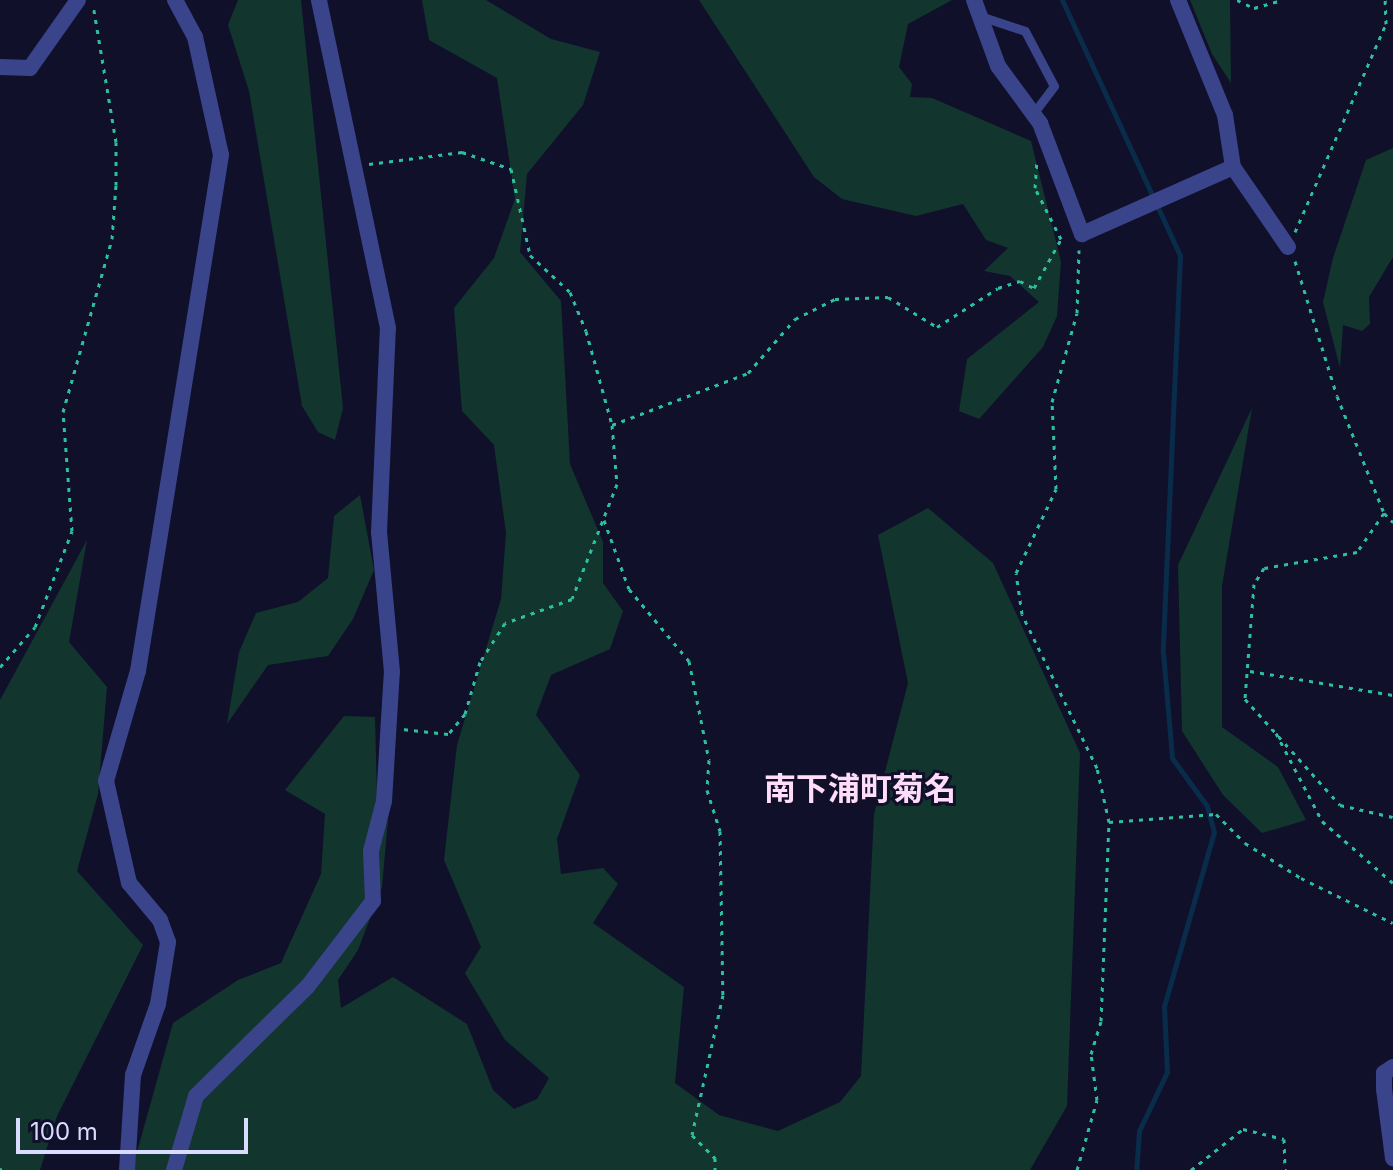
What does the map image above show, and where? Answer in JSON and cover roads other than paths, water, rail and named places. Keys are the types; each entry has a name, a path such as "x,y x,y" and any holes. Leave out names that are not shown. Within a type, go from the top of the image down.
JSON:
{"street":[{"path":"0,67 30,68 78,0"},
{"path":"127,1170 133,1075 158,1004 168,942 160,920 129,883 106,781 138,671 221,155 195,37 175,0"},
{"path":"174,1170 196,1096 281,1016 368,912 388,728 393,646 379,532 388,328 319,0"},
{"path":"1178,0 1195,26 1203,73 1225,115 1233,167 1288,247"},
{"path":"977,8 998,66 1034,113 1044,133 1082,234 1233,167"},
{"path":"1393,1067 1384,1073 1393,1158"}],"lane":[{"path":"977,8 1025,31 1030,54 1054,86 1034,113"}],"waterway":[{"path":"1062,0 1180,255 1163,652 1172,758 1207,806 1214,832 1164,1006 1167,1072 1139,1131 1136,1170"}],"district":[{"name":"南下浦町菊名","path":"860,789"}]}
